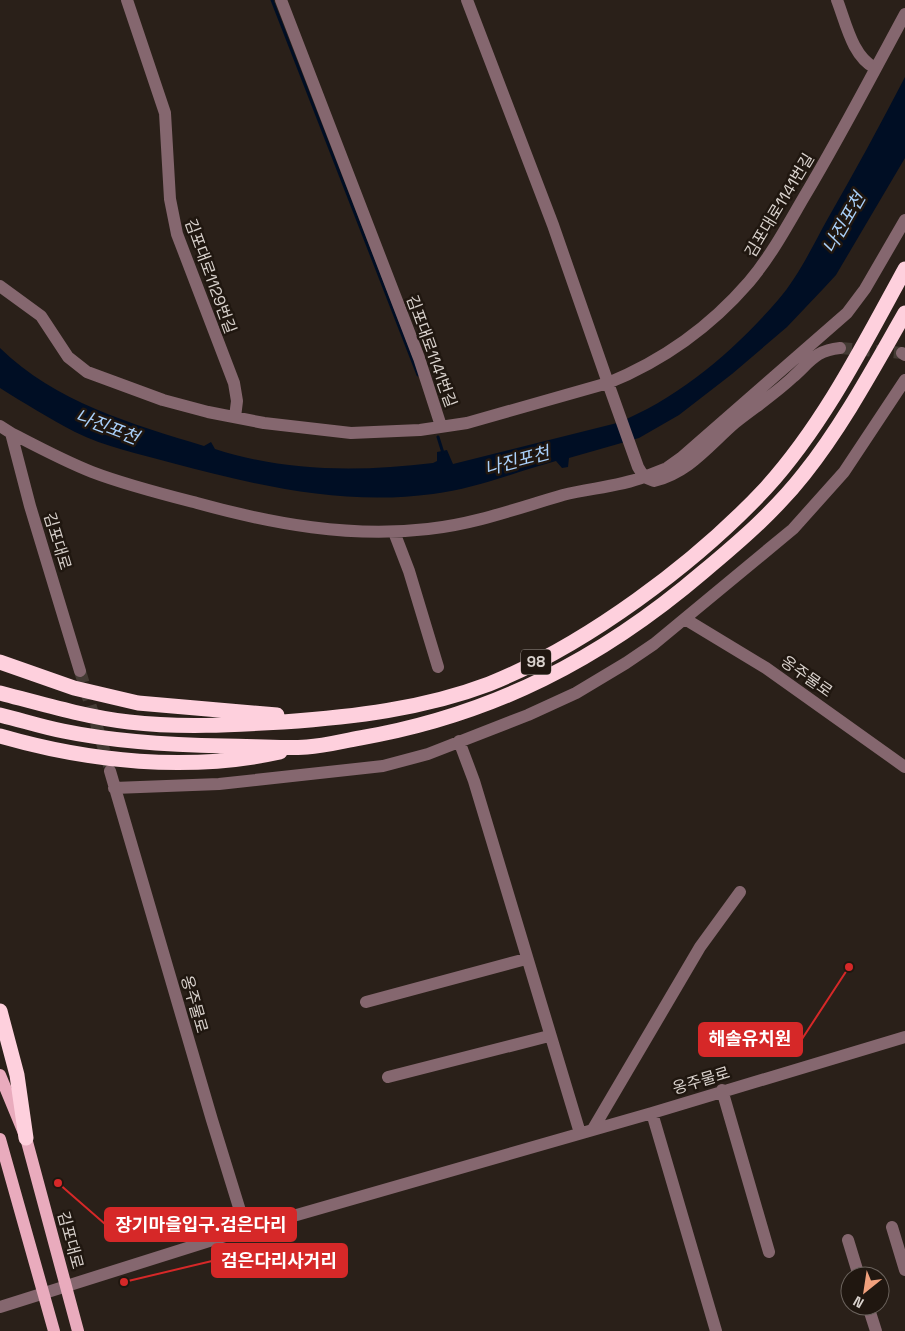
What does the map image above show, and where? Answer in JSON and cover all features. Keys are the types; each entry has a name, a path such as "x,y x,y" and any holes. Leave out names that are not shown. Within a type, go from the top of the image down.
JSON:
{"highway":[{"name":"98","path":"0,693 99,717 129,722 231,725 323,719 379,712 432,702 488,684 551,655 593,630 644,594 732,522 788,461 844,378 905,269"},
{"name":"98","path":"0,715 63,732 125,741 189,745 307,747 399,731 448,718 482,706 570,667 632,628 734,546 757,525 804,474 846,412 905,312"},
{"path":"0,662 74,688 138,703 323,719"},
{"path":"0,736 68,754 132,760 226,760 260,757 307,747"},
{"path":"0,1011 17,1075 26,1138"},
{"path":"0,1032 17,1075"}],"main road":[{"name":"김포대로","path":"0,1074 26,1138 78,1331"},
{"path":"0,1139 45,1293 54,1331"}],"street":[{"name":"김포대로1129번길","path":"127,0 165,113 170,199 177,234 234,383 237,401 235,418"},
{"name":"김포대로1141번길","path":"281,0 419,358 441,426"},
{"path":"467,0 553,225 641,472 654,481 684,470 738,421 794,377 815,356 822,351 840,348"},
{"path":"837,0 857,51 867,64 876,68"},
{"name":"김포대로1141번길","path":"0,286 41,316 68,357 87,372 136,392 235,418 297,428 351,433 399,432 467,423 610,386 670,351 719,313 749,282 784,231 905,14"},
{"path":"6,429 93,472 225,511 324,530 394,532 429,529 492,517 564,495 622,485 641,472 667,468 681,458 847,312 865,289 905,220"},
{"path":"114,788 219,784 357,771 409,760 528,715 576,693 626,663 685,619 770,550 820,500 869,437 905,380"},
{"name":"김포대로","path":"6,429 80,671"},
{"path":"394,532 410,571 438,666"},
{"name":"옹주물로","path":"685,619 766,668 905,767"},
{"path":"459,741 474,781 549,1036 580,1133"},
{"name":"옹주물로","path":"110,771 246,1230"},
{"path":"593,1130 700,947 740,892"},
{"path":"366,1002 526,959"},
{"path":"388,1077 549,1036"},
{"name":"옹주물로","path":"0,1307 246,1230 652,1113 722,1090 905,1036"},
{"path":"722,1090 769,1252"},
{"path":"652,1113 716,1331"},
{"path":"892,1227 905,1270"},
{"path":"848,1240 856,1266"},
{"path":"871,1316 876,1331"}],"water":[{"name":"나진포천","path":"905,77 905,158 836,275 787,327 732,374 679,415 639,438 569,458 568,467 562,468 556,461 480,484 433,494 367,497 301,492 204,471 98,442 66,427 0,388 0,348 45,383 70,397 122,420 204,446 211,442 215,449 242,457 296,466 323,468 378,468 433,463 437,461 437,452 447,450 453,464 617,423 640,413 684,387 724,355 778,300 804,262"}],"waterway":[{"path":"272,0 418,375"},
{"path":"438,437 443,453"}],"tunnel":[{"path":"840,348 902,353"},
{"path":"80,671 109,766"}],"place":[{"name":"해솔유치원","path":"849,967"},
{"name":"장기마을입구.검은다리","path":"58,1183"},
{"name":"검은다리사거리","path":"124,1282"}]}
